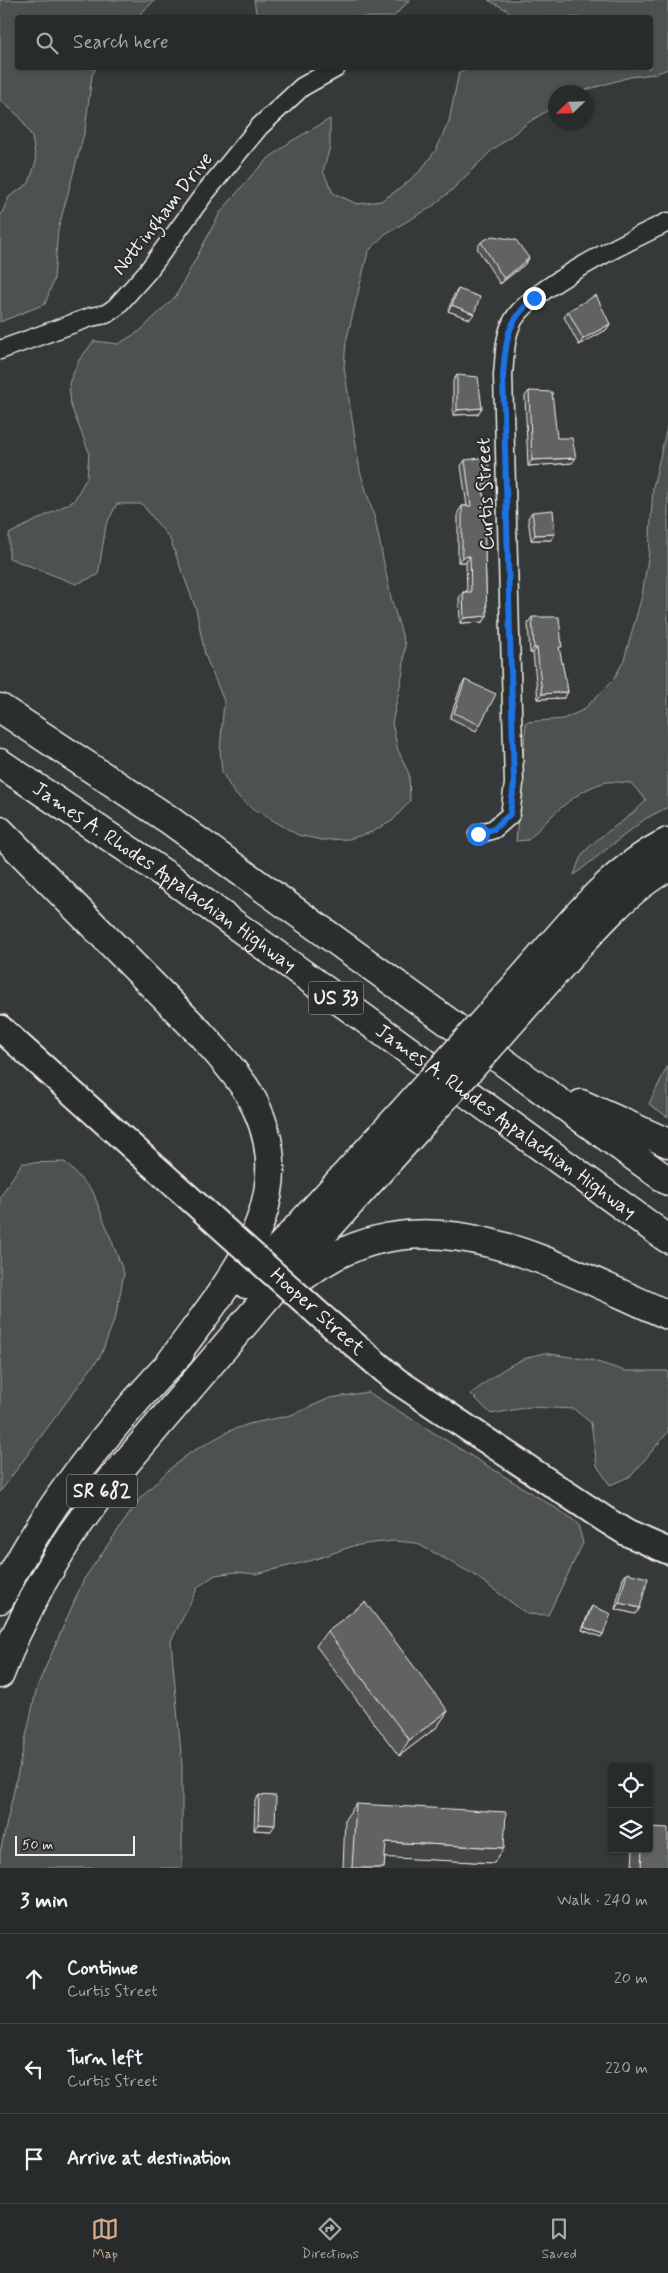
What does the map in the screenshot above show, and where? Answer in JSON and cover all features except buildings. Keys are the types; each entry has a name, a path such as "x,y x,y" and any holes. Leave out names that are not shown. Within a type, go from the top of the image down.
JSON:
{"highway":[{"name":"US 33","path":"0,708 168,819 668,1181"},
{"name":"James A. Rhodes Appalachian Highway","path":"0,763 172,879 668,1239"},
{"path":"0,831 200,1033 228,1064 248,1093 260,1118 268,1146 270,1177 265,1210 260,1225 241,1263 168,1366"},
{"path":"168,1366 254,1276 409,1121 528,988 616,877 648,852 668,842"},
{"path":"528,988 636,889 668,867"},
{"path":"524,1078 668,1143"},
{"path":"240,1332 409,1121"},
{"path":"240,1332 307,1274 327,1260 377,1240 403,1235 433,1233 470,1237 533,1256 668,1315"},
{"name":"SR 682","path":"0,1674 15,1636 40,1586 70,1536 142,1442 240,1332"},
{"name":"SR 682","path":"0,1599 14,1569 48,1515 97,1450 168,1366"}],"street":[{"name":"Nottingham Drive","path":"0,350 90,317 106,314 116,307 148,270 205,193 259,127 302,88 333,70"},
{"name":"Curtis Street","path":"478,834 494,829 510,814 514,784 503,375 506,340 509,329 513,319 534,298 598,258 668,222"},
{"name":"Hooper Street","path":"0,1028 377,1365 434,1407 612,1523 668,1551"}],"shaded area":[{"path":"0,0 155,0 139,15 15,15 15,70 95,70 92,75 85,130 58,230 54,279 45,304 0,322 0,217 9,197 29,183 36,161 32,137 20,117 0,100"},
{"path":"254,0 410,0 395,15 256,15"},
{"path":"488,0 668,0 668,69 654,74 630,77 593,88 593,85 548,85 548,110 529,122 490,152 452,190 430,208 385,234 368,252 346,342 344,367 360,471 375,519 391,598 405,645 403,672 392,723 398,750 409,774 410,801 392,821 372,832 349,839 322,840 298,835 252,808 234,793 222,772 220,750 224,701 205,655 196,609 170,539 142,504 117,504 106,525 98,575 76,584 9,558 9,534 74,501 87,477 89,452 71,406 69,383 79,360 94,341 118,344 140,331 176,296 220,213 251,176 269,158 290,142 330,119 330,147 323,171 333,193 357,204 381,201 402,187 420,171 436,150 449,121 459,72 464,70 653,70 653,15 511,15 507,10"},
{"path":"668,423 668,807 645,819 574,875 580,859 586,850 631,815 646,800 631,783 607,782 584,791 564,805 528,840 516,841 526,722 563,719 583,710 614,679 624,660 642,596 649,552 653,487"},
{"path":"668,1065 668,1117 649,1104"},
{"path":"65,1162 93,1192 124,1273 116,1315 101,1355 0,1492 0,1197 22,1163"},
{"path":"544,1353 591,1360 625,1371 668,1371 668,1432 631,1476 610,1485 597,1466 591,1423 574,1409 530,1407 491,1414 471,1394 513,1364"},
{"path":"368,1392 562,1512 578,1525 583,1543 548,1615 527,1614 473,1574 416,1543 395,1541 353,1546 313,1560 256,1574 236,1572 215,1575 198,1587 171,1641 182,1765 182,1868 0,1868 0,1853 37,1687 84,1579 141,1497 172,1467 190,1453 229,1431 249,1424 291,1415 330,1398"}],"route":[{"path":"478,834 494,829 510,814 514,784 513,687 503,375 506,340 513,319 534,298"}]}
